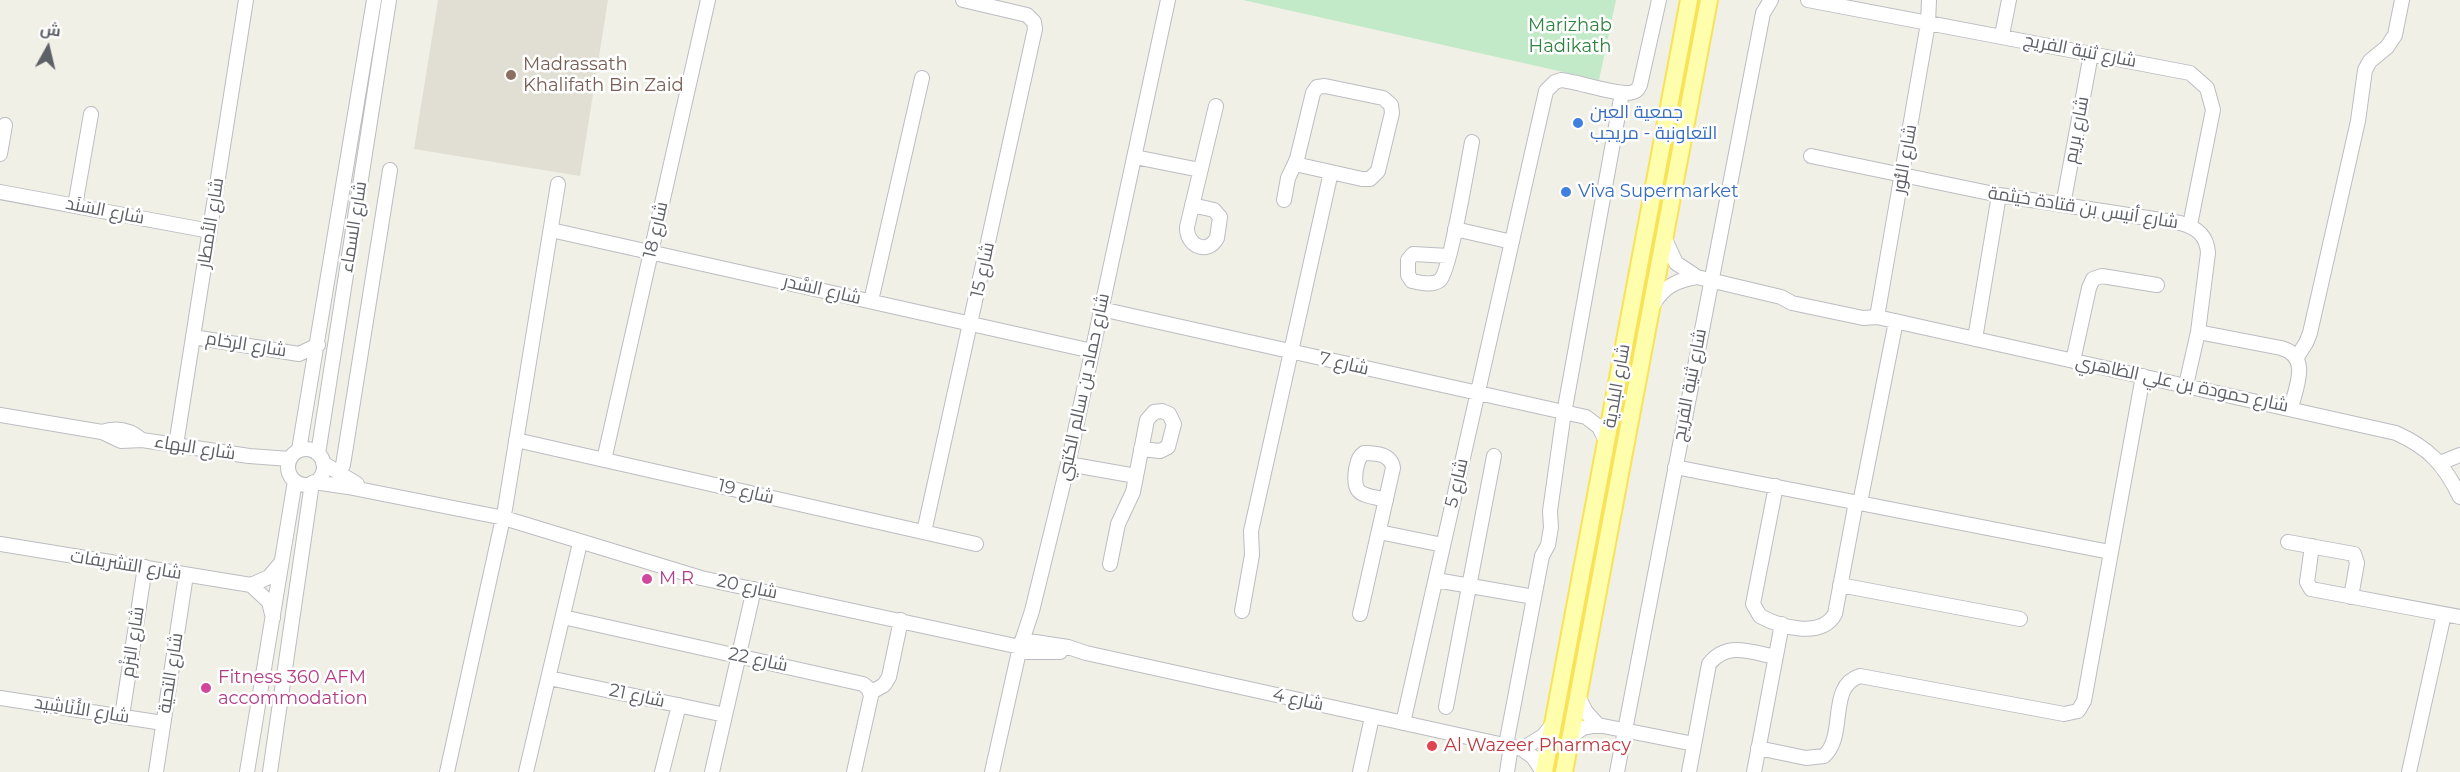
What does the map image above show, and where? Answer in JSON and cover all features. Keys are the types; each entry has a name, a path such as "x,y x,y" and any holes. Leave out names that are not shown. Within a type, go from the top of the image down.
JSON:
{"main road":[{"name":"شارع البلدية","path":"1543,772 1689,0"},
{"name":"شارع البلدية","path":"1564,772 1709,0"}],"street":[{"name":"شارع الأمطار","path":"176,445 246,0"},
{"name":"شارع السماء","path":"313,483 321,476 321,459 340,313 389,0"},
{"name":"شارع 18","path":"604,460 708,0"},
{"name":"شارع 15","path":"924,532 1035,29 1032,19 1023,14 963,0"},
{"name":"شارع حماد بن سالم الكتبي","path":"992,772 1021,646 1032,611 1068,464 1168,0"},
{"path":"1507,772 1513,747 1534,597 1542,556 1548,545 1551,527 1550,511 1564,413 1622,93 1633,92 1640,86 1659,0"},
{"name":"شارع ثنية الفريج","path":"1617,772 1675,467 1704,279 1763,13 1771,0"},
{"name":"شارع ثنية الفريج","path":"1808,0 2180,69 2200,79 2207,88 2213,110 2190,225"},
{"name":"شارع النُّور","path":"1877,317 1928,23 1929,0"},
{"path":"2002,35 2008,0"},
{"path":"2297,357 2310,333 2358,121 2365,70 2370,61 2387,47 2395,35 2402,0"},
{"name":"شارع السماء","path":"247,772 282,559 293,465 318,345 373,1"},
{"name":"شارع بريم","path":"2063,205 2091,54"},
{"path":"871,301 922,78"},
{"name":"شارع 5","path":"1403,723 1546,91 1555,82 1567,81 1622,93"},
{"path":"1284,200 1288,178 1295,164 1313,93 1317,87 1325,86 1386,100 1391,105 1392,113 1376,174 1366,180 1295,164"},
{"path":"1192,205 1216,106"},
{"path":"75,206 91,114"},
{"path":"0,154 5,125"},
{"path":"1449,256 1472,142"},
{"name":"شارع أنيس بن قتادة خيثمة","path":"1811,156 1999,195 2190,225 2204,237 2208,245 2198,332 2186,385"},
{"path":"1135,157 1200,170"},
{"path":"343,465 390,170"},
{"path":"1242,612 1252,555 1251,531 1331,172"},
{"path":"447,772 504,518 558,184"},
{"name":"شارع السَنَد","path":"0,192 210,231"},
{"path":"1975,339 1999,195"},
{"path":"1455,229 1512,242"},
{"name":"شارع السَّدر","path":"551,230 1092,351"},
{"name":"شارع حمودة بن علي الظاهري","path":"1664,237 1677,263 1704,279 1781,297 1795,294 1865,310 1877,317 2396,433 2412,440 2440,463 2460,497"},
{"path":"2073,361 2093,279 2102,276 2157,285"},
{"name":"شارع حمودة بن علي الظاهري","path":"1651,309 1660,294 1671,284 1704,279"},
{"name":"شارع 7","path":"1101,309 1586,417"},
{"path":"340,313 365,317"},
{"path":"1776,486 1753,604 1760,615 1782,624 1810,629 1826,626 1835,614 1896,321"},
{"path":"2198,332 2287,350 2297,357 2300,369 2291,408"},
{"name":"شارع الرخام","path":"193,337 299,354 308,361 313,370"},
{"name":"شارع الرخام","path":"299,354 318,345"},
{"path":"1758,748 1806,758 1824,756 1833,744 1844,687 1853,678 1860,676 2064,714 2078,711 2084,701 2143,376"},
{"path":"1586,417 1603,410 1615,397"},
{"name":"شارع البهاء","path":"0,415 102,432 120,429 142,440 293,465"},
{"path":"1586,417 1599,427 1606,441"},
{"name":"شارع 19","path":"516,440 976,544"},
{"name":"شارع 20","path":"372,492 309,449 293,465 306,484 313,483 372,492 504,518 579,543 701,578 1021,646"},
{"path":"1110,564 1118,524 1131,498 1141,449"},
{"path":"2440,463 2460,455"},
{"path":"1446,706 1494,456"},
{"path":"1068,464 1136,476"},
{"path":"1675,467 2110,552"},
{"path":"270,772 313,483"},
{"path":"1360,614 1386,500"},
{"path":"1379,532 1443,545"},
{"path":"2288,542 2350,553 2356,557 2357,564 2351,597"},
{"path":"526,772 579,543"},
{"name":"شارع التشريفات","path":"0,544 252,585"},
{"path":"2312,546 2307,577 2308,585 2315,591 2460,617"},
{"path":"273,618 269,602 252,585 269,577 282,559"},
{"name":"شارع البَزْم","path":"122,716 145,567"},
{"name":"شارع التحية","path":"156,772 186,574"},
{"path":"1436,580 1534,597"},
{"path":"1840,585 2020,619"},
{"path":"712,772 754,589"},
{"path":"2409,772 2444,614"},
{"name":"شارع 22","path":"563,617 860,683 866,686 870,693"},
{"path":"854,772 870,693 884,685 890,677 901,620"},
{"path":"1754,772 1782,624"},
{"name":"شارع 4","path":"1021,646 1074,650 1513,747"},
{"path":"1689,772 1709,664 1715,657 1732,648 1775,657"},
{"name":"شارع 21","path":"549,678 725,715"},
{"path":"1578,696 1586,712 1598,725"},
{"name":"شارع الأَنَاشِيد","path":"0,698 163,723"},
{"path":"662,772 679,705"},
{"path":"1360,772 1372,717"},
{"path":"1513,747 1536,741 1553,724"},
{"path":"1570,737 1583,728 1598,725 1694,744"},
{"path":"1513,747 1533,757 1543,772"}],"shaded area":[{"name":"Madrassath Khalifath Bin Zaid","path":"438,0 608,0 580,176 414,149"}],"green space":[{"name":"Marizhab Hadikath","path":"1243,0 1616,0 1599,80"}],"place":[{"name":"Madrassath Khalifath Bin Zaid","path":"511,75"},
{"name":"جمعية العبن التعاونبة - مريجب","path":"1578,123"},
{"name":"Viva Supermarket","path":"1566,192"},
{"name":"M R","path":"647,579"},
{"name":"Fitness 360 AFM accommodation","path":"206,688"},
{"name":"Al Wazeer Pharmacy","path":"1432,746"}]}
